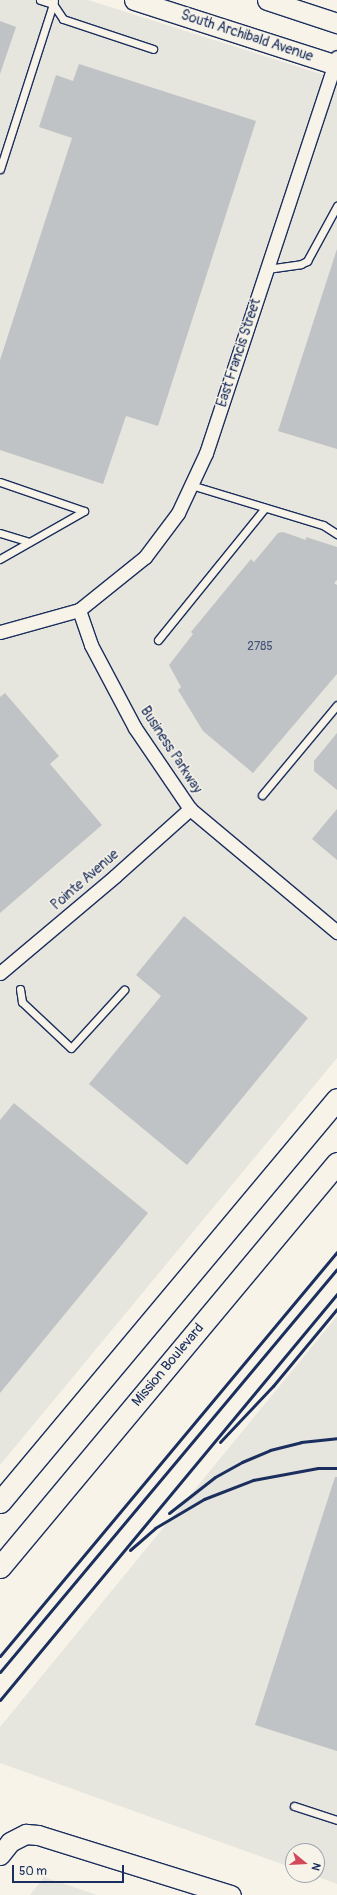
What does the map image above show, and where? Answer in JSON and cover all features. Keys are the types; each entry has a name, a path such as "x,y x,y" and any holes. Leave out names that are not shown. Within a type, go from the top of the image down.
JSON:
{"main road":[{"name":"South Archibald Avenue","path":"134,0 336,62"},
{"path":"267,0 337,23"},
{"path":"0,1502 337,1099"},
{"name":"Mission Boulevard","path":"0,1567 337,1163"},
{"path":"0,1855 10,1842 26,1834 38,1835 64,1842 190,1885 231,1895"}],"street":[{"name":"East Francis Street","path":"79,610 145,557 178,513 206,453 336,62"},
{"path":"0,632 79,610"},
{"name":"Business Parkway","path":"79,610 91,645 135,728 190,809 337,932"},
{"name":"Pointe Avenue","path":"0,973 115,876 190,809"}],"lane":[{"path":"40,0 54,2"},
{"path":"54,2 63,19 154,49"},
{"path":"0,169 54,2"},
{"path":"267,269 302,264 307,261 337,206"},
{"path":"0,482 84,511 0,559"},
{"path":"191,485 323,525 337,534"},
{"path":"158,640 265,508"},
{"path":"0,533 29,542"},
{"path":"262,795 337,705"},
{"path":"20,989 22,1002 71,1048 124,990"},
{"path":"294,1806 337,1820"}],"shaded area":[{"path":"0,0 88,0 337,79 337,1058 0,1465"},
{"path":"337,1316 337,1884 325,1880 325,1843 285,1843 285,1865 0,1763 0,1727"},
{"path":"44,1877 97,1895 30,1895"}],"building":[{"path":"0,21 16,27 0,74"},
{"path":"79,64 256,121 158,426 126,416 103,484 0,450 0,360 72,138 39,127 56,75 73,81"},
{"path":"337,249 337,449 278,431"},
{"path":"283,532 306,540 306,537 337,547 337,580 334,583 337,585 337,674 253,773 203,731 178,690 181,687 169,665 193,634 191,632 251,559 254,562 278,533"},
{"path":"5,693 59,756 50,764 102,825 0,913 0,697"},
{"path":"337,733 337,790 314,771 314,761"},
{"path":"337,809 337,860 312,839"},
{"path":"184,916 308,1018 187,1165 89,1084 161,996 136,975"},
{"path":"14,1103 148,1213 0,1393 0,1120"},
{"path":"335,1477 337,1477 337,1751 255,1725"}],"railway":[{"path":"0,1656 337,1252"},
{"path":"0,1672 337,1269"},
{"path":"0,1700 337,1294"},
{"path":"220,1442 273,1386 337,1309"},
{"path":"169,1513 215,1477 242,1462 270,1450 301,1442 337,1438"},
{"path":"130,1550 155,1528 204,1499 253,1480 318,1468 337,1468"}]}
